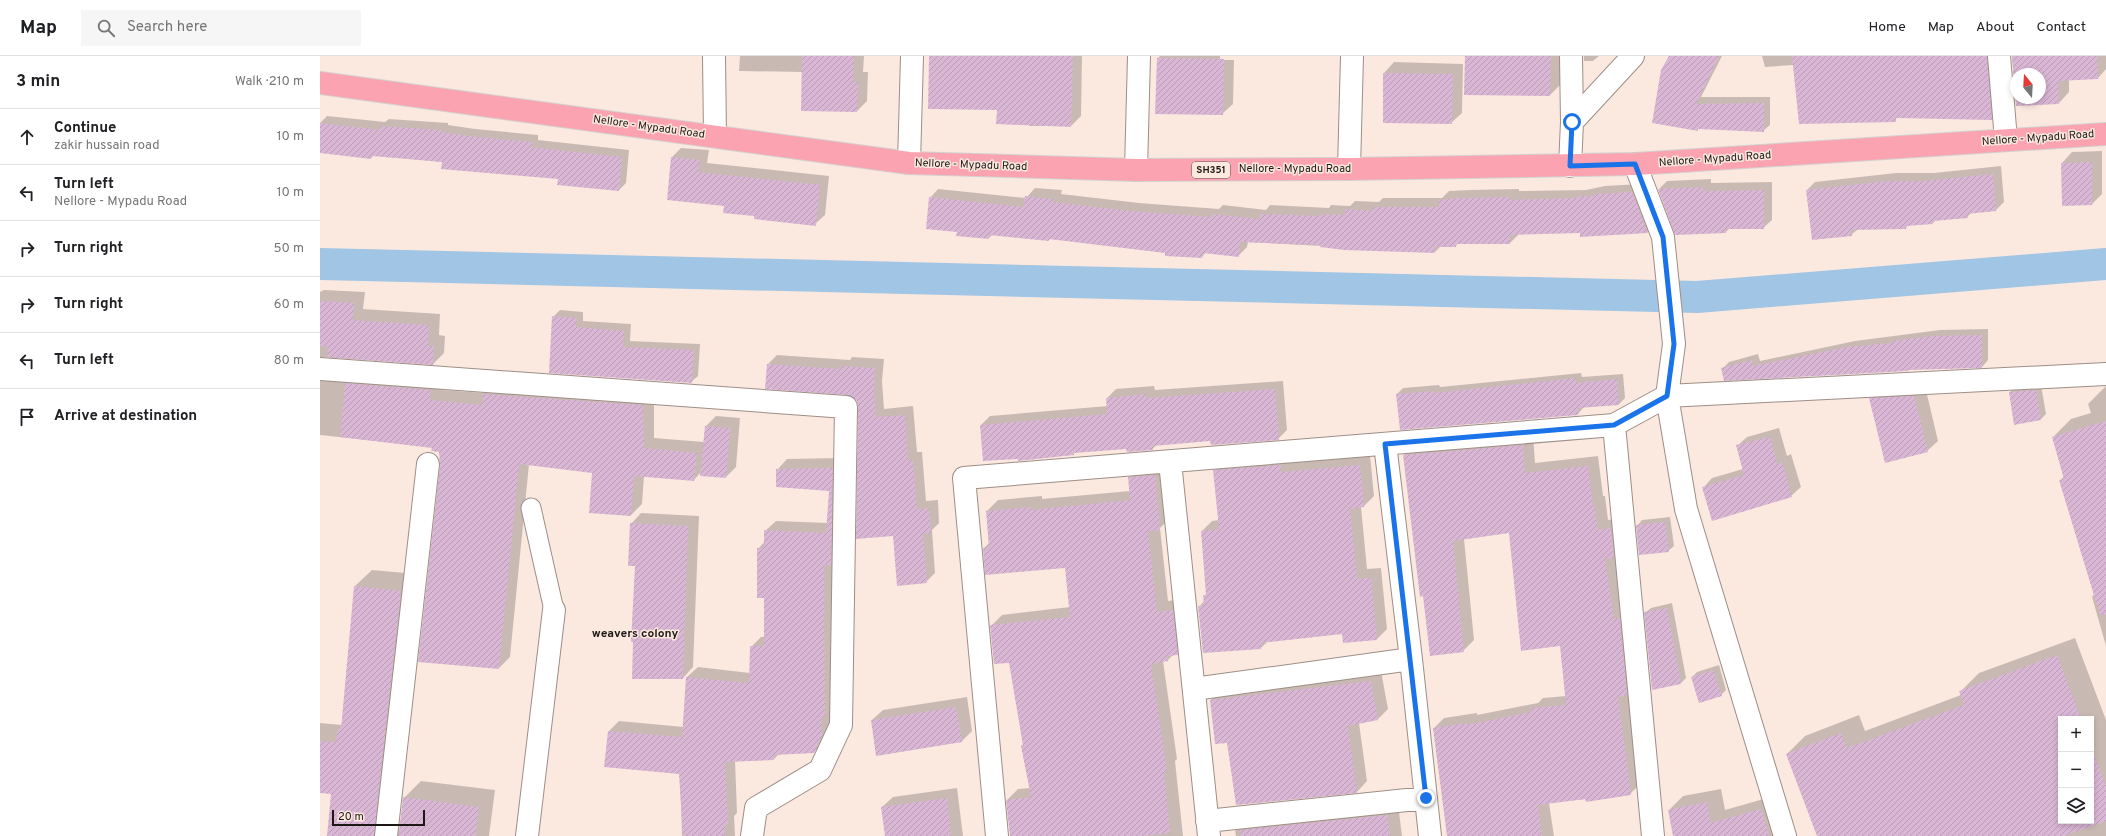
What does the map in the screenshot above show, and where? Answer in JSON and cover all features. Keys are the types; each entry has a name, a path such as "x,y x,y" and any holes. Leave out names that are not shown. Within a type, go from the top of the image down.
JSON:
{"main road":[{"name":"Nellore - Mypadu Road","path":"320,83 715,135 909,163 1136,170 1349,169 1635,164 2106,134"}],"street":[{"path":"714,56 715,135"},
{"path":"909,163 912,56"},
{"path":"1136,170 1139,56"},
{"path":"1349,169 1352,56"},
{"path":"1570,166 1572,122 1571,56"},
{"path":"1572,122 1633,56"},
{"path":"1999,56 2006,140"},
{"path":"1635,164 1663,237 1674,344 1667,396 1686,509 1785,836"},
{"path":"320,368 846,407 841,724 820,770 756,808 752,836"},
{"path":"997,836 964,478 1614,425 1667,396 2106,374"},
{"path":"1614,425 1654,836"},
{"path":"1385,444 1412,659 1430,836"},
{"path":"1170,462 1208,829 1426,798"},
{"path":"386,836 428,464"},
{"path":"526,836 554,610"},
{"path":"1194,689 1412,659"}],"lane":[{"path":"531,508 554,610"}],"building":[{"path":"802,56 854,56 853,82 858,82 857,112 801,111"},
{"path":"929,56 1073,56 1071,127 996,124 997,110 928,109"},
{"path":"1465,56 1551,56 1550,96 1464,95"},
{"path":"1669,56 1719,56 1696,104 1764,103 1764,132 1698,129 1698,131 1652,123 1661,70"},
{"path":"1792,56 1987,56 1992,120 1896,118 1896,122 1799,124"},
{"path":"2012,56 2097,56 2098,79 2058,81 2059,104 2016,106 2016,104 2046,104 2046,68 2013,68"},
{"path":"1157,58 1224,59 1223,115 1155,114"},
{"path":"1383,73 1453,74 1452,124 1383,123"},
{"path":"320,123 380,130 381,126 441,130 441,132 468,136 532,142 531,147 622,157 619,191 557,185 558,179 441,169 442,162 372,156 371,159 320,153"},
{"path":"671,157 700,160 698,172 820,185 816,226 754,219 754,216 723,213 724,206 667,200"},
{"path":"2092,162 2092,205 2062,206 2061,163"},
{"path":"1993,174 1996,211 1967,214 1968,218 1933,221 1933,224 1906,226 1906,229 1851,230 1852,236 1812,240 1806,190 1888,181 1925,181"},
{"path":"1703,187 1703,191 1764,190 1764,229 1726,229 1726,233 1675,235 1658,189"},
{"path":"1632,192 1648,233 1580,237 1580,233 1510,235 1510,244 1456,244 1456,247 1435,247 1435,253 1344,250 1320,247 1320,245 1240,242 1239,257 1203,253 1202,258 1165,256 1165,253 1049,239 1049,241 989,235 989,239 956,236 957,232 926,229 929,197 1024,207 1025,196 1053,199 1053,202 1130,211 1213,217 1213,214 1260,219 1260,214 1321,216 1321,214 1345,215 1345,209 1373,211 1373,207 1439,207 1439,200 1460,198 1510,197 1510,200 1579,198 1578,196 1595,196 1595,194"},
{"path":"320,301 354,303 353,320 429,325 428,346 434,346 433,365 327,357 328,347 320,346"},
{"path":"552,316 577,318 576,327 624,331 623,347 694,350 692,383 549,373"},
{"path":"1982,335 1982,368 1908,370 1724,381 1721,368 1752,360 1753,366 1847,347 1892,343 1892,341 1933,336"},
{"path":"767,364 842,369 842,366 875,368 874,391 876,417 905,415 908,461 913,460 917,509 929,508 931,533 923,534 927,583 897,586 893,536 856,539 857,401 847,395 765,389"},
{"path":"1576,378 1576,383 1617,379 1619,405 1578,408 1578,415 1400,430 1396,394 1434,391 1434,393"},
{"path":"345,383 431,390 430,400 482,405 483,394 643,405 644,448 697,453 694,481 634,476 631,516 589,513 592,473 519,464 499,669 418,662 440,465 439,452 431,451 432,448 340,437"},
{"path":"1275,389 1279,440 1211,445 1210,441 1153,446 1153,450 1127,452 1126,449 1074,453 1074,455 1018,461 1018,459 983,461 980,425 1107,414 1106,398 1146,394 1146,398"},
{"path":"2036,390 2041,420 2014,425 2009,392"},
{"path":"1914,396 1928,452 1885,463 1869,398"},
{"path":"2106,421 2106,614 2100,615 2059,480 2064,479 2052,437"},
{"path":"705,426 730,428 726,478 700,476"},
{"path":"1770,437 1777,464 1782,463 1792,497 1712,521 1702,487 1744,475 1736,445"},
{"path":"1523,445 1525,473 1588,466 1593,506 1598,530 1611,528 1614,558 1605,559 1614,619 1620,618 1627,695 1618,697 1631,795 1586,802 1585,799 1538,805 1542,836 1447,836 1433,728 1467,723 1467,725 1531,712 1531,708 1566,705 1560,646 1521,651 1509,533 1453,541 1464,652 1430,656 1423,596 1420,597 1403,455"},
{"path":"1281,465 1281,472 1360,465 1364,507 1350,509 1357,579 1371,578 1377,640 1343,643 1342,634 1261,643 1261,649 1203,653 1198,606 1204,605 1203,595 1206,595 1201,531 1219,529 1213,470"},
{"path":"833,468 831,565 824,565 825,717 821,717 822,736 814,753 774,755 774,760 725,762 728,824 725,825 725,836 683,836 679,774 604,767 608,731 682,737 686,677 749,683 750,646 764,646 764,598 757,598 757,548 764,548 764,530 826,533 829,491 776,487 776,469"},
{"path":"1155,475 1160,530 1148,531 1157,612 1173,610 1178,655 1167,656 1168,661 1151,664 1167,771 1164,771 1170,833 1143,836 1010,836 1006,800 1031,797 1021,746 1023,745 1009,663 994,664 990,625 1070,617 1065,568 985,575 983,548 989,547 986,511 1031,507 1031,510 1130,500 1128,477"},
{"path":"1665,522 1669,552 1639,555 1636,525"},
{"path":"630,523 688,526 683,679 632,679 633,642 631,642 635,566 628,566"},
{"path":"354,586 401,591 374,836 327,836 331,794 320,793 320,741 336,742 338,728 341,729"},
{"path":"1667,608 1681,684 1652,690 1644,612"},
{"path":"2057,655 2080,716 2058,716 2058,824 2094,824 2094,754 2106,787 2106,821 2064,836 1817,836 1786,754 1841,733 1847,748 1964,705 1959,691"},
{"path":"1713,670 1722,696 1699,703 1691,677"},
{"path":"1371,681 1378,720 1348,726 1357,793 1236,805 1227,743 1215,744 1210,700"},
{"path":"956,707 962,742 876,756 871,720"},
{"path":"403,797 479,807 475,836 399,836"},
{"path":"947,798 951,836 885,836 881,807"},
{"path":"1707,802 1711,823 1761,809 1769,836 1673,836 1668,810"},
{"path":"1387,815 1390,836 1241,836 1240,830"}],"waterway":[{"path":"320,264 1697,297 2106,264"}],"district":[{"name":"weavers colony","path":"635,634"}],"route":[{"path":"1426,798 1412,659 1385,444 1614,425 1667,396 1674,344 1663,237 1635,164 1570,166 1572,122"}]}
